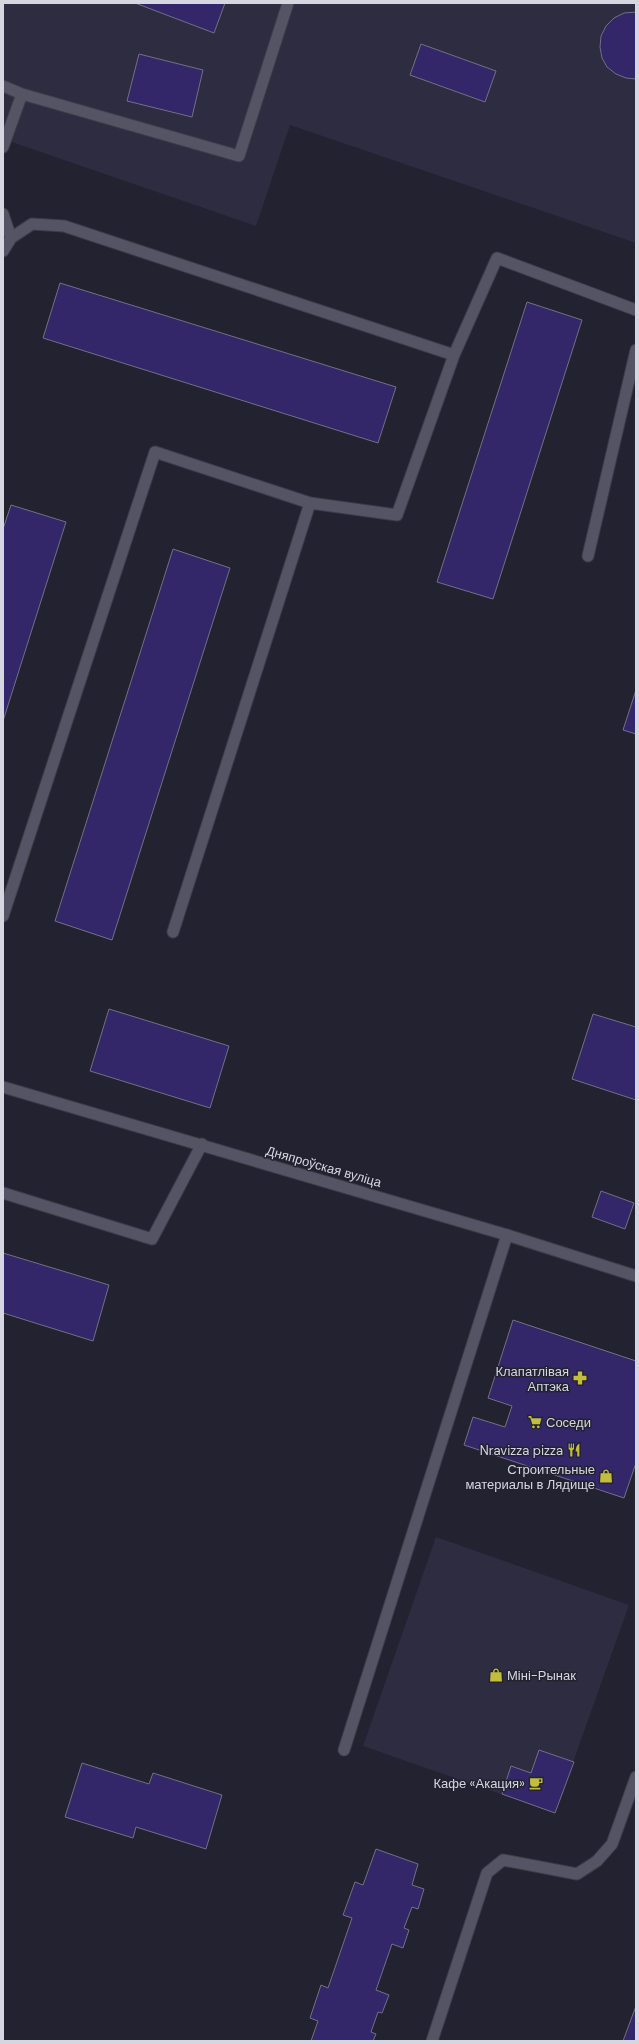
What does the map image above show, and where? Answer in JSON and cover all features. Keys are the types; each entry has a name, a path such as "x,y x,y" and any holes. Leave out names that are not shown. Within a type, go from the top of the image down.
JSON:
{"street":[{"path":"3,86 22,94 239,156 288,3"},
{"path":"3,147 22,94"},
{"path":"3,214 11,238"},
{"path":"3,251 11,238 32,224 64,226 454,355"},
{"path":"3,916 155,452 310,503 397,515 454,355 497,258 636,310"},
{"path":"588,556 636,350"},
{"path":"173,932 310,503"},
{"name":"Дняпроўская вуліца","path":"3,1087 507,1234 636,1276"},
{"path":"3,1193 152,1239 202,1144"},
{"path":"344,1750 507,1234"},
{"path":"432,2041 487,1873 503,1860 577,1874 597,1861 612,1844 636,1776"}],"shaded area":[{"path":"3,3 636,3 636,243 290,125 256,226 3,139"},
{"name":"Міні-Рынак","path":"436,1537 629,1605 555,1813 363,1746"}],"building":[{"path":"135,3 225,3 214,33"},
{"path":"636,12 636,79 626,78 616,74 607,67 602,58 600,47 601,36 606,26 614,18 624,13"},
{"path":"421,44 496,71 485,102 410,75"},
{"path":"139,54 203,70 192,117 127,101"},
{"path":"60,283 396,387 378,443 43,338"},
{"path":"527,302 582,320 493,599 437,582"},
{"path":"11,505 66,522 3,721 3,529"},
{"path":"173,549 230,568 112,940 55,921"},
{"path":"636,690 636,734 623,730"},
{"path":"109,1009 229,1046 210,1108 90,1071"},
{"path":"593,1014 636,1027 636,1100 572,1079"},
{"path":"601,1191 634,1203 625,1229 592,1217"},
{"path":"3,1253 109,1285 93,1341 3,1313"},
{"path":"513,1320 636,1361 636,1463 624,1498 464,1445 473,1417 505,1427 512,1406 488,1398"},
{"name":"Кафе «Акация»","path":"539,1750 574,1762 555,1813 502,1794 511,1766 531,1773"},
{"path":"82,1763 149,1784 153,1773 222,1795 206,1849 136,1827 133,1838 65,1817"},
{"path":"376,1849 418,1864 412,1885 424,1889 418,1909 412,1907 404,1928 409,1930 403,1948 392,1944 376,1990 389,1995 382,2013 378,2012 371,2032 376,2034 373,2041 311,2041 318,2021 310,2018 321,1985 328,1988 352,1918 343,1915 355,1882 363,1885"},
{"path":"636,2006 636,2041 623,2041"}],"place":[{"name":"Клапатлівая Аптэка","path":"580,1378"},
{"name":"Соседи","path":"535,1422"},
{"name":"Nravizza pizza","path":"574,1450"},
{"name":"Строительные материалы в Лядище","path":"606,1476"},
{"name":"Міні-Рынак","path":"496,1675"},
{"name":"Кафе «Акация»","path":"536,1783"}]}
